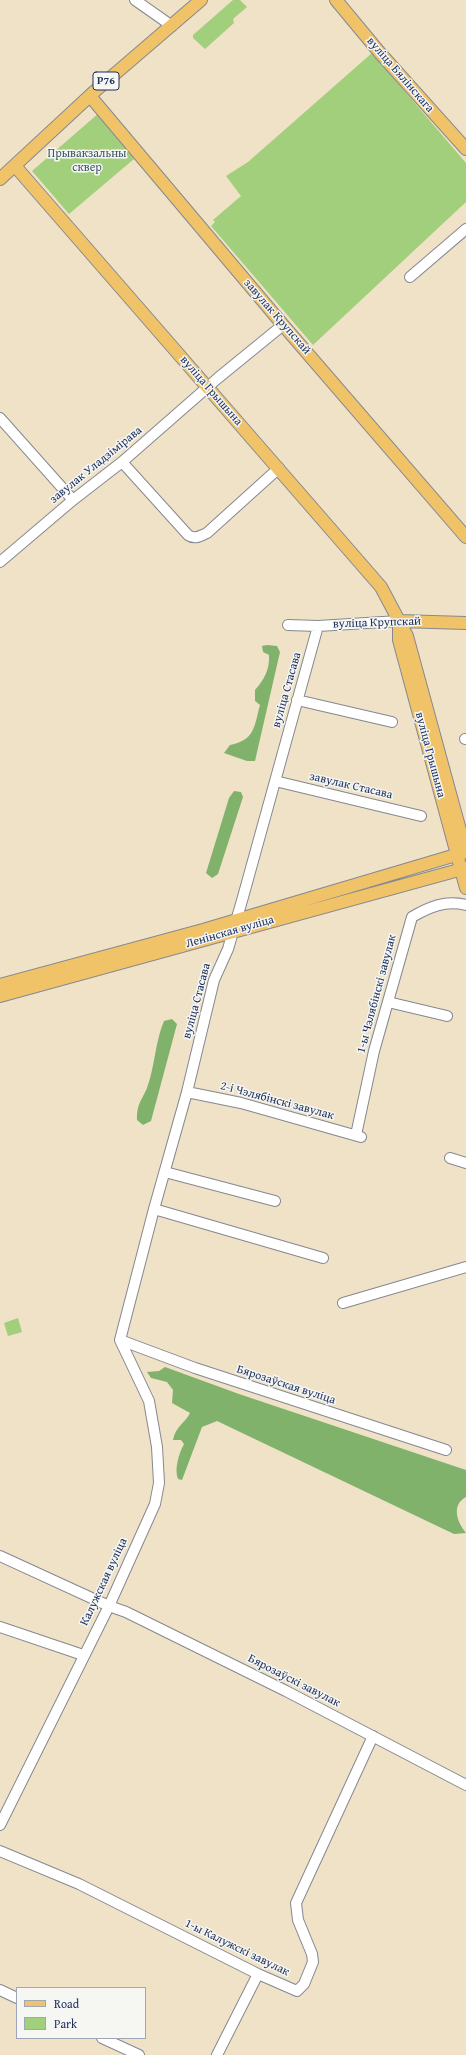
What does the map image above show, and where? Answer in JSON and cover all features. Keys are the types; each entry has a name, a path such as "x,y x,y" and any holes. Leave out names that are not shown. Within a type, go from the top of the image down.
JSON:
{"main road":[{"name":"Р76","path":"0,179 90,96 201,0"},
{"name":"вуліца Бялінскага","path":"336,0 380,53 466,149"},
{"name":"завулак Крупскай","path":"90,96 283,325 466,537"},
{"name":"вуліца Грышына","path":"15,166 381,587 399,621 399,640 463,853 463,869 466,888"},
{"name":"вуліца Крупскай","path":"399,621 466,623"},
{"name":"Ленінская вуліца","path":"234,926 463,853"},
{"name":"Ленінская вуліца","path":"0,996 16,986 234,926 463,869"},
{"name":"Ленінская вуліца","path":"0,985 16,986"}],"street":[{"path":"135,0 172,26"},
{"path":"410,277 466,229"},
{"name":"завулак Уладзімірава","path":"0,562 73,500 122,462 208,387 283,325"},
{"path":"0,418 73,500"},
{"path":"122,462 192,538 198,537 207,532 279,468"},
{"name":"вуліца Крупскай","path":"288,625 318,626 399,621"},
{"name":"вуліца Стасава","path":"120,1340 154,1209 187,1092 214,980 228,948 318,626"},
{"path":"297,700 392,722"},
{"name":"завулак Стасава","path":"275,781 421,816"},
{"name":"1-ы Чэлябінскі завулак","path":"358,1136 374,1051 412,917 429,907 448,903 466,905"},
{"path":"388,1002 447,1016"},
{"name":"2-і Чэлябінскі завулак","path":"187,1092 241,1103 358,1136"},
{"path":"450,1158 466,1163"},
{"path":"165,1172 275,1201"},
{"path":"154,1209 323,1258"},
{"path":"343,1303 466,1267"},
{"name":"Бярозаўская вуліца","path":"120,1340 195,1368 446,1450"},
{"name":"Калужская вуліца","path":"0,1825 83,1655 109,1606 155,1504 159,1483 158,1447 149,1401 120,1340"},
{"name":"Бярозаўскі завулак","path":"0,1556 109,1606 126,1612 373,1736 466,1785"},
{"path":"0,1627 83,1655"},
{"name":"1-ы Калужскі завулак","path":"0,1851 79,1884 258,1974 297,1991 304,1984 313,1962 312,1954 298,1920 296,1903 373,1736"},
{"path":"217,2055 258,1974"},
{"path":"0,1990 16,1998"},
{"path":"104,2039 139,2055"}],"green space":[{"path":"233,0 240,0 247,7 233,19 234,23 205,49 193,38 193,35"},
{"path":"372,53 466,163 466,202 313,345 211,226 215,222 213,220 241,196 226,176 248,162"},
{"name":"Прывакзальны сквер","path":"99,113 134,159 69,214 32,171"},
{"path":"262,646 277,646 280,652 255,761 247,761 224,753 230,745 238,743 249,736 254,726 260,705 255,701 255,690 264,678 269,660 269,655 263,652"},
{"path":"234,791 241,792 243,797 218,874 212,878 206,873 229,798"},
{"path":"172,1019 177,1024 151,1121 143,1125 137,1120 139,1106 150,1080 164,1021"},
{"path":"18,1318 22,1332 8,1336 4,1323"},
{"path":"165,1367 239,1394 466,1470 466,1497 458,1504 457,1514 460,1524 466,1533 454,1534 217,1421 202,1427 182,1480 178,1479 178,1461 184,1444 181,1440 173,1440 178,1428 190,1413 172,1403 173,1390 167,1382 151,1378 147,1372 159,1371"}]}
